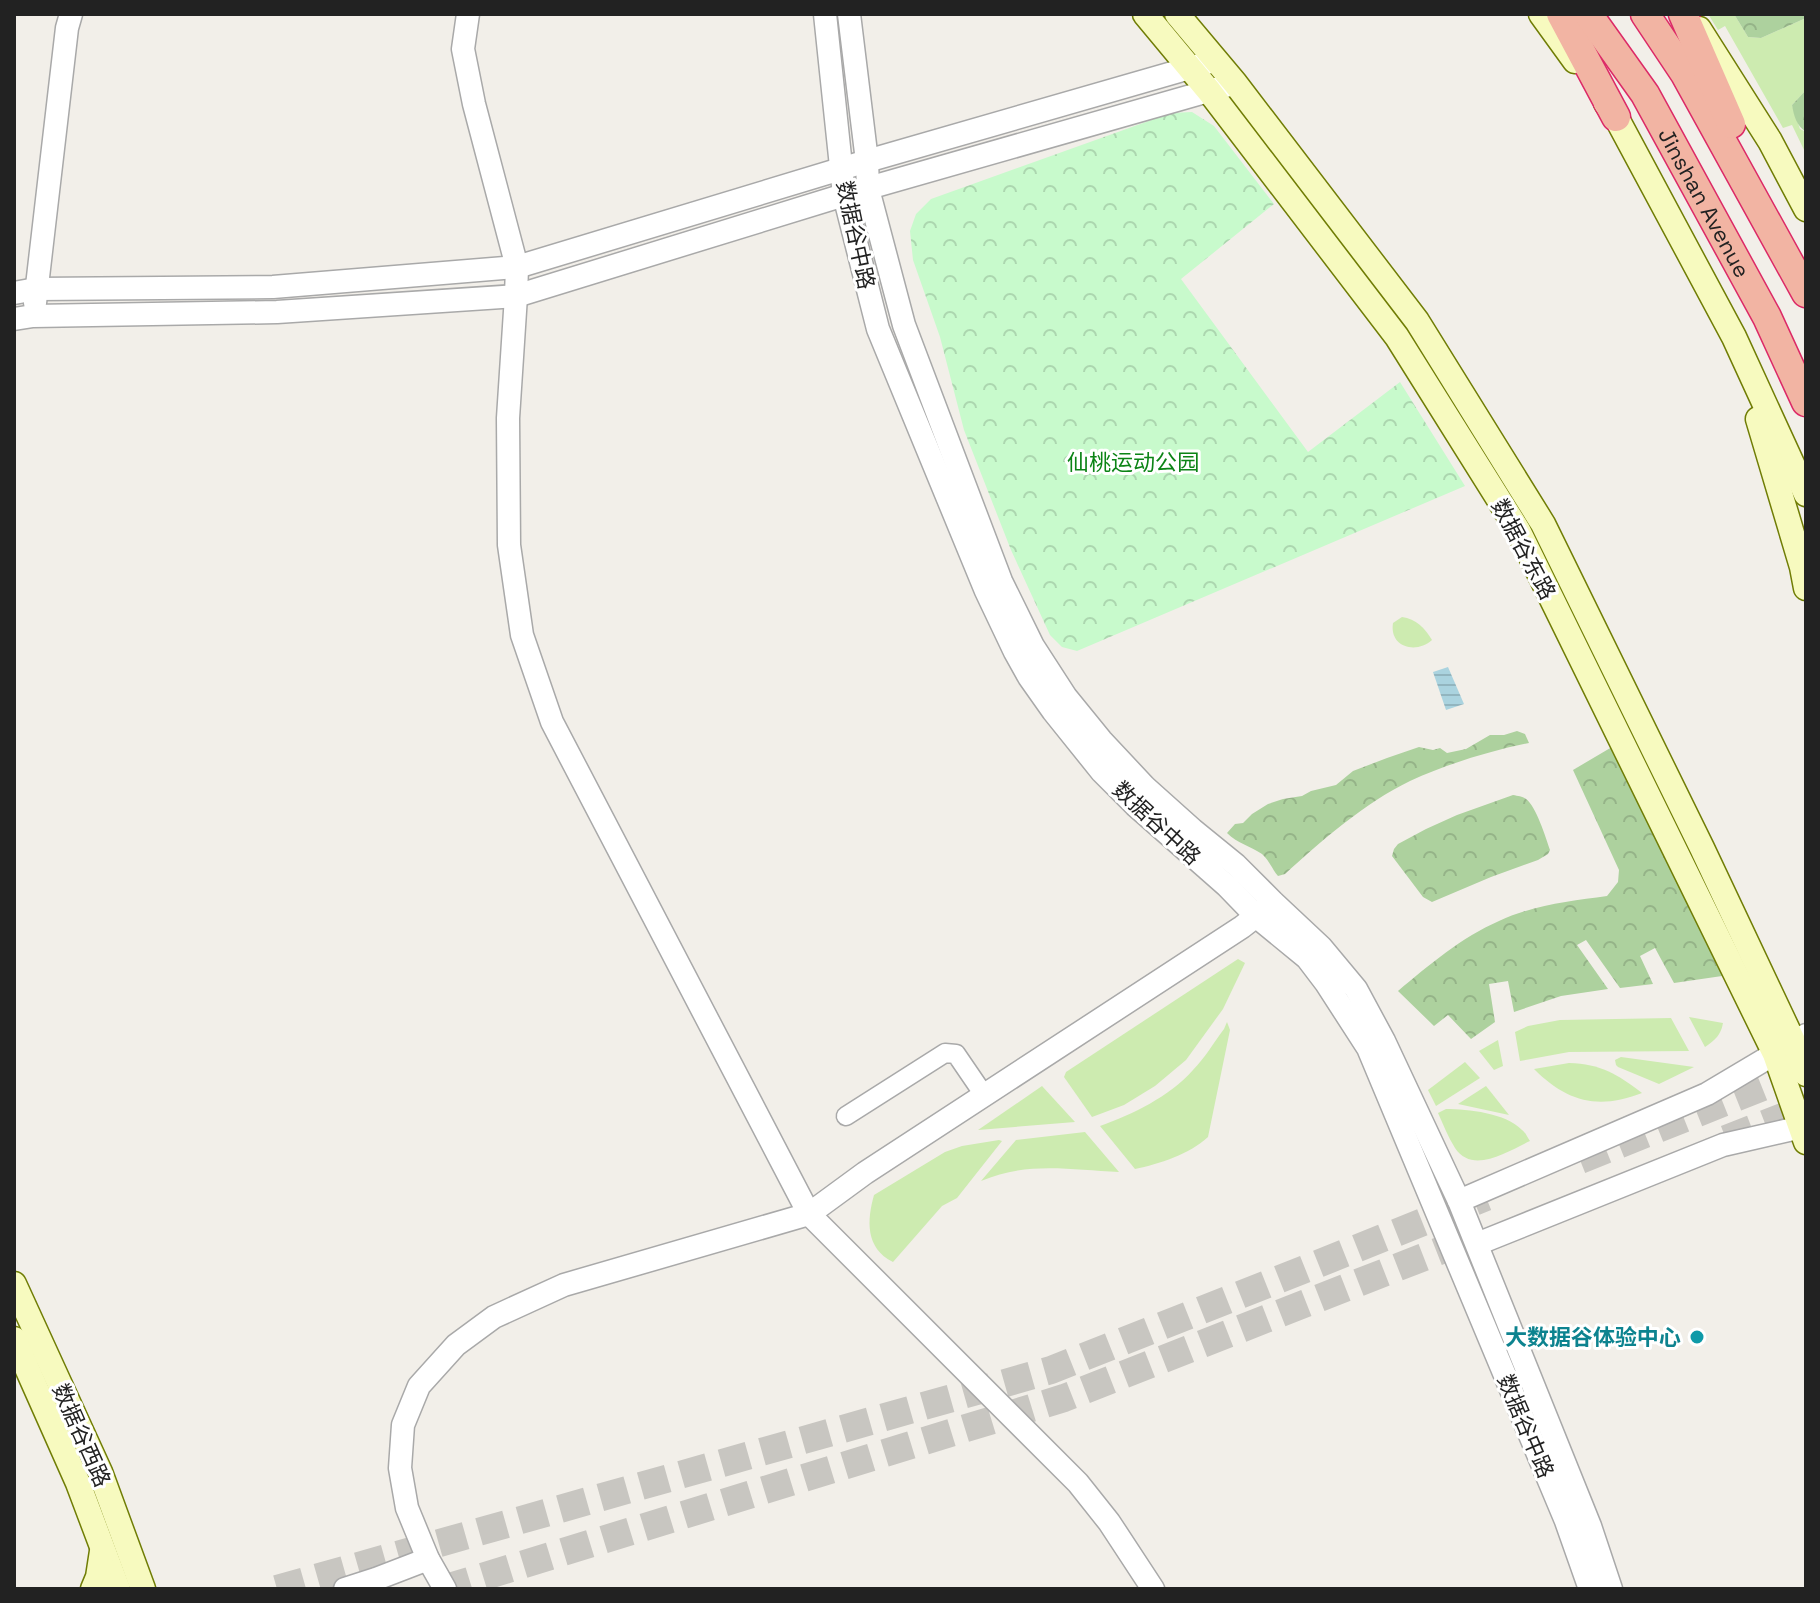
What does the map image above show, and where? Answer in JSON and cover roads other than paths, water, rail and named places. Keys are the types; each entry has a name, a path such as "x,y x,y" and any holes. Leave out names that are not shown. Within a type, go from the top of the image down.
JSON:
{"highway":[{"path":"1561,14 1616,117"},
{"name":"Jinshan Avenue","path":"1588,14 1645,94 1767,317 1806,402"},
{"name":"Jinshan Avenue","path":"1645,14 1685,74 1805,291"},
{"path":"1683,14 1805,291"}],"main road":[{"name":"数据谷东路","path":"1145,14 1209,91 1397,337 1518,530 1792,1044 1804,1132"},
{"name":"数据谷东路","path":"1177,14 1235,83 1417,321 1543,524 1702,848 1806,1074"},
{"path":"1541,14 1616,117 1734,337 1806,494"},
{"path":"1689,14 1770,141 1806,209"},
{"path":"1734,337 1806,588"},
{"name":"数据谷西路","path":"14,1284 100,1472 143,1589"},
{"name":"数据谷西路","path":"14,1339 78,1483 118,1589"},
{"path":"93,1589 103,1548"}],"street":[{"path":"71,14 25,291 24,317 277,312 516,296 844,195 1235,83"},
{"path":"468,14 463,49 474,104 517,267 508,418 509,545 522,635 552,722 809,1214 1078,1483 1109,1522 1153,1589"},
{"name":"数据谷中路","path":"825,14 844,195 878,329 986,591 1015,652 1053,711 1102,772 1135,805 1227,886 1321,947 1356,989 1384,1041 1459,1201 1590,1526 1611,1589"},
{"name":"数据谷中路","path":"849,14 868,189 904,325 1001,581 1033,646 1066,697 1136,778 1236,865 1265,910 1326,983 1368,1048 1566,1521 1590,1589"},
{"path":"25,291 273,287 517,267 867,161 1216,61"},
{"path":"445,1589 428,1559 407,1508 400,1468 403,1425 419,1386 456,1345 494,1317 564,1285 809,1214 865,1173 1265,910"},
{"path":"1459,1201 1707,1094 1792,1044"},
{"path":"846,1116 945,1053 956,1054 984,1095"},
{"path":"1477,1244 1723,1145 1804,1132"},
{"path":"345,1589 428,1559"}],"water":[{"path":"1448,667 1464,704 1446,710 1433,672"}],"tunnel":[{"path":"1580,1160 1805,1070"},
{"path":"1726,1139 1806,1108"},
{"path":"277,1589 1051,1370 1486,1197"},
{"path":"443,1589 1064,1398 1475,1237"}],"place":[{"name":"大数据谷体验中心","path":"1697,1337"}],"park label":[{"name":"仙桃运动公园","path":"1133,462"}]}
